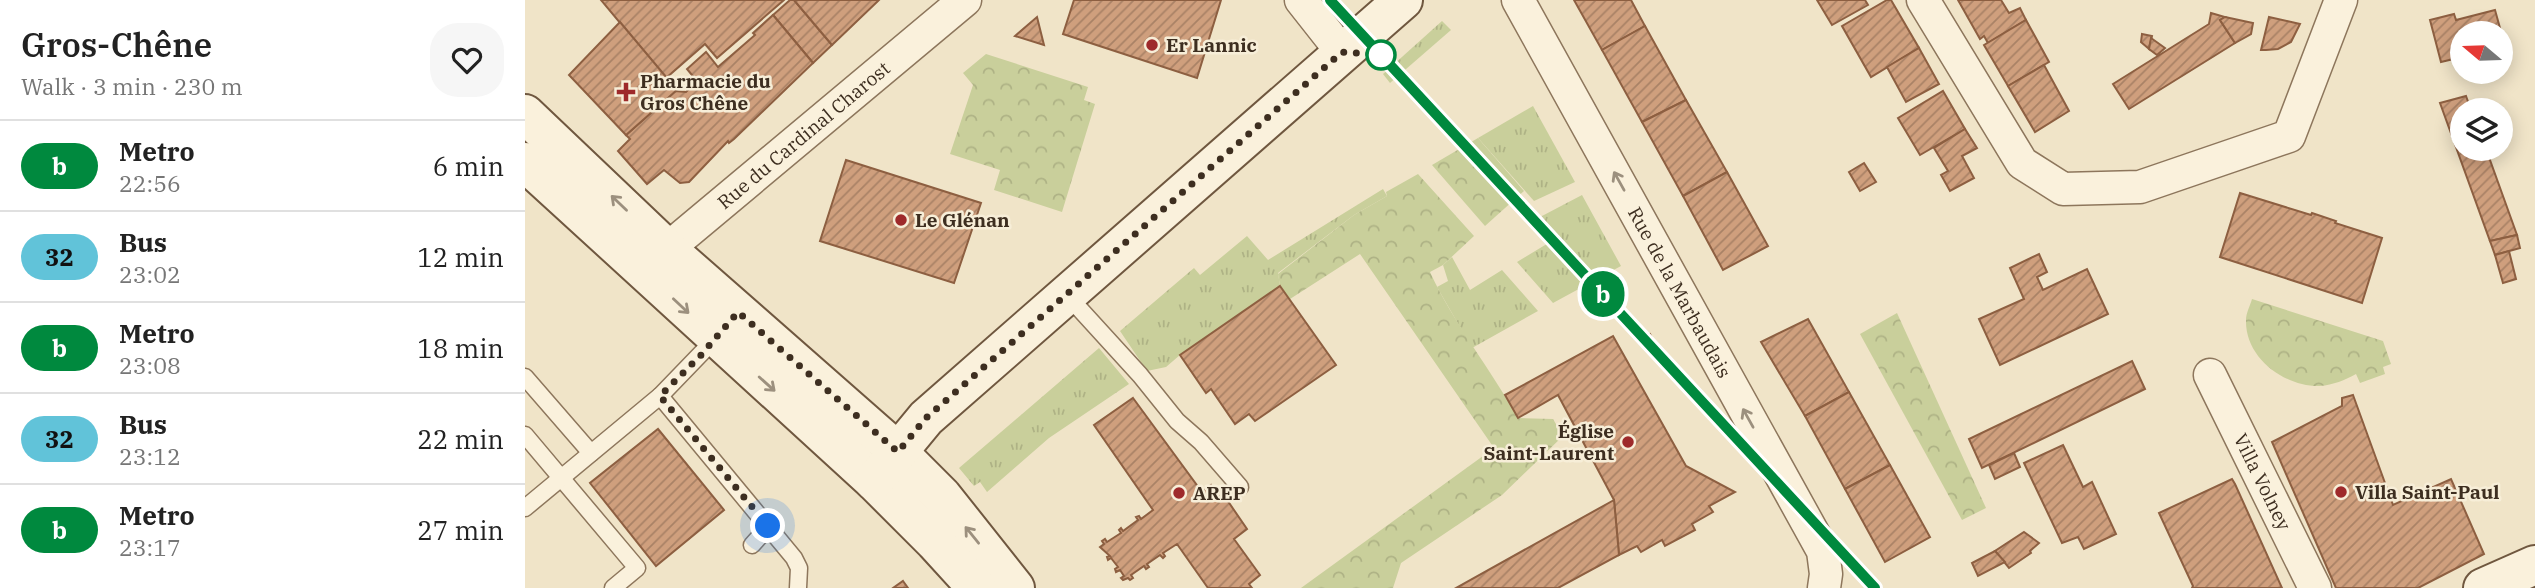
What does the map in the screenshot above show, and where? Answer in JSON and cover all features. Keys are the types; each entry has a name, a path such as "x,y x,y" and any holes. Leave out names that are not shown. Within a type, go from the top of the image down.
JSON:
{"main road":[{"path":"874,481 926,418 1403,0"},
{"path":"525,114 658,262"},
{"path":"525,162 658,262 727,325 977,588"},
{"path":"727,325 898,452 941,496 1015,588"},
{"path":"2483,588 2535,565"}],"street":[{"name":"Rue du Cardinal Charost","path":"658,262 965,0"},
{"path":"1301,0 1342,52"},
{"name":"Rue de la Marbaudais","path":"1518,0 1823,551 1826,574 1824,588"},
{"path":"1923,0 2022,163 2063,189 2140,187 2289,136 2341,0"},
{"name":"Villa Volney","path":"2210,375 2315,588"}],"lane":[{"path":"1067,295 1140,375 1177,421 1201,442 1240,487"},
{"path":"525,508 660,396 727,325"},
{"path":"525,377 591,453"},
{"path":"660,396 768,526 799,568 798,588"},
{"path":"525,435 637,568 613,588"},
{"path":"753,545 768,526"}],"green space":[{"path":"1442,21 1451,30 1390,83 1383,74"},
{"path":"986,54 1088,87 1084,100 1095,104 1062,212 994,190 1000,170 950,154 973,85 963,73"},
{"path":"1533,106 1575,182 1534,201 1478,138"},
{"path":"1478,138 1524,191 1485,226 1432,165"},
{"path":"1418,174 1474,236 1443,265 1430,272 1440,291 1518,418 1553,419 1563,436 1502,495 1401,563 1393,588 1301,588 1494,448 1360,254 1290,299 1280,286 1278,274 1354,215 1387,196 1386,192"},
{"path":"1383,189 1387,196 1354,215 1278,273 1280,286 1166,367 1147,371 1120,331 1194,268 1200,275 1247,236 1268,260"},
{"path":"1582,195 1621,266 1553,303 1517,262 1555,239 1542,216"},
{"path":"1452,257 1470,290 1502,270 1538,311 1472,348 1437,287 1448,281 1443,265"},
{"path":"2252,299 2383,341 2391,364 2383,367 2385,374 2360,383 2356,374 2330,385 2320,386 2307,385 2281,376 2260,358 2247,334 2247,312"},
{"path":"1897,313 1986,508 1962,520 1860,334"},
{"path":"1099,348 1129,384 1049,438 987,492 980,482 974,486 959,468"}],"building":[{"path":"601,0 784,0 717,58 705,44 666,78"},
{"path":"790,0 794,0 832,45 813,63 773,15"},
{"path":"794,0 879,0 832,45"},
{"name":"Er Lannic","path":"1074,0 1221,0 1197,78 1063,34"},
{"path":"1574,0 1631,0 1645,26 1602,50"},
{"path":"1817,0 1865,0 1868,5 1832,25"},
{"path":"1891,0 1919,48 1871,77 1842,26"},
{"path":"1958,0 2001,0 2009,13 2020,8 2026,20 1988,43 1984,36 1980,39"},
{"path":"2495,10 2498,21 2450,21 2450,60 2441,62 2430,20 2454,14 2456,20"},
{"path":"2211,13 2225,17 2220,20 2235,43 2129,109 2113,84 2209,24"},
{"path":"773,15 813,63 734,139 729,143 728,141 689,182 680,183 664,170 647,184 618,151 630,139 626,135 675,91 686,92 697,81 687,69 706,52 718,67 755,35 753,33"},
{"path":"1037,17 1044,45 1015,36"},
{"path":"2225,17 2253,23 2251,34 2235,43 2220,20"},
{"path":"2269,17 2300,24 2291,42 2278,49 2261,50"},
{"path":"2026,20 2049,62 2008,86 1984,45"},
{"path":"620,22 677,90 626,135 569,75"},
{"path":"1645,26 1686,100 1642,122 1602,50"},
{"path":"2142,34 2152,36 2149,49 2141,42"},
{"path":"2151,38 2165,48 2157,55 2149,49"},
{"path":"1919,48 1939,84 1906,102 1887,67"},
{"path":"2044,65 2069,111 2035,132 2008,86"},
{"path":"1943,91 1965,129 1920,155 1898,118"},
{"path":"1686,100 1727,172 1683,196 1642,122"},
{"path":"2450,100 2450,131 2440,103"},
{"path":"1965,129 1977,148 1962,156 1974,178 1950,191 1941,175 1948,171 1934,148"},
{"name":"Le Glénan","path":"846,160 981,203 954,283 820,241"},
{"path":"2461,161 2490,161 2517,235 2490,241"},
{"path":"1864,163 1876,182 1860,191 1849,172"},
{"path":"1727,172 1768,246 1723,270 1683,196"},
{"path":"2240,193 2311,215 2312,213 2382,238 2362,303 2220,257"},
{"path":"2517,235 2520,248 2495,255 2490,241"},
{"path":"2509,251 2516,279 2503,283 2495,255"},
{"path":"2039,254 2047,272 2037,277 2043,290 2087,269 2108,314 2000,365 1979,319 2024,299 2010,268"},
{"path":"1280,286 1336,365 1255,421 1249,414 1235,424 1211,389 1206,393 1180,355"},
{"path":"1808,319 1849,392 1805,416 1761,342"},
{"path":"1650,334 1653,341 1644,346 1640,339"},
{"name":"Église Saint-Laurent","path":"1613,336 1686,466 1735,492 1709,506 1713,512 1692,524 1695,530 1665,546 1662,540 1641,552 1637,546 1619,555 1614,500 1558,395 1518,418 1505,395"},
{"path":"2132,361 2145,389 1982,468 1969,439"},
{"path":"1849,392 1890,465 1845,489 1805,416"},
{"name":"Villa Saint-Paul","path":"2353,395 2393,505 2451,479 2484,554 2418,588 2336,588 2272,442 2342,406 2342,398"},
{"name":"AREP","path":"1133,398 1202,492 1211,485 1219,497 1223,494 1247,529 1234,539 1260,575 1249,584 1252,588 1208,588 1177,544 1163,553 1163,558 1160,555 1147,564 1149,567 1146,569 1144,566 1131,575 1133,578 1130,580 1123,580 1121,578 1124,576 1120,570 1116,572 1118,567 1111,558 1108,560 1107,557 1110,556 1100,547 1104,544 1102,541 1105,539 1107,542 1121,533 1121,528 1123,531 1138,520 1136,517 1141,519 1153,510 1094,425"},
{"path":"658,429 724,510 656,566 590,483"},
{"path":"2063,445 2083,487 2092,482 2116,534 2084,549 2078,537 2062,543 2024,463"},
{"path":"2014,453 2020,467 1995,479 1989,465"},
{"path":"1890,465 1930,537 1885,562 1845,489"},
{"path":"2232,479 2282,588 2192,588 2159,513"},
{"path":"1614,500 1619,555 1558,588 1456,588"},
{"path":"2024,532 2039,543 2031,553 2009,568 1995,551"},
{"path":"1995,551 2005,562 1978,576 1972,563"},
{"path":"903,581 908,588 893,588"}],"metro line":[{"name":"b","path":"1330,0 1875,588"}],"place":[{"name":"Er Lannic","path":"1152,45"},
{"name":"Pharmacie du Gros Chêne","path":"626,92"},
{"name":"Le Glénan","path":"901,220"},
{"name":"Église Saint-Laurent","path":"1628,442"},
{"name":"Villa Saint-Paul","path":"2341,492"},
{"name":"AREP","path":"1179,493"}],"route":[{"path":"768,526 660,396 701,355 738,312 898,452 926,418 1157,218 1342,52 1381,55"}]}
